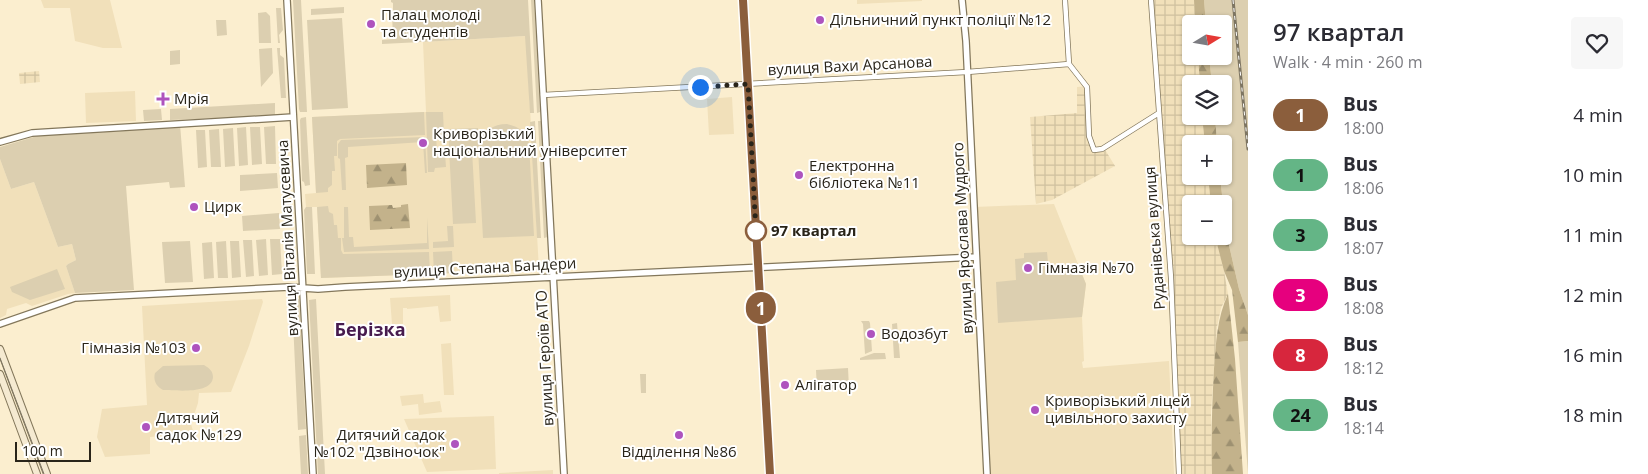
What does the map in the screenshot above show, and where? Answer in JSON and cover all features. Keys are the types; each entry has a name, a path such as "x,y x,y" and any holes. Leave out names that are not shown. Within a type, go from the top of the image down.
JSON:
{"main road":[{"path":"743,0 770,474"},
{"path":"0,349 47,474"},
{"path":"0,374 37,474"}],"street":[{"name":"вулиця Віталія Матусевича","path":"287,0 313,474"},
{"name":"вулиця Героїв АТО","path":"538,0 564,474"},
{"name":"вулиця Ярослава Мудрого","path":"962,0 987,474"},
{"path":"1065,0 1068,64 1087,87 1089,136 1094,150 1102,150 1159,113"},
{"name":"Руданівська вулиця","path":"1151,0 1172,278 1179,474"},
{"name":"вулиця Вахи Арсанова","path":"543,95 967,72 1068,64"},
{"path":"0,142 32,133 293,118"},
{"name":"вулиця Степана Бандери","path":"0,324 75,298 289,287 345,288 976,257"}],"shaded area":[{"path":"41,0 110,0 122,48 103,48 75,41 70,8 44,8"},
{"path":"293,0 301,0 307,112 300,112 299,109"},
{"path":"391,0 528,0 534,113 530,113 525,36 423,42 424,40 421,42 382,44 382,40 393,39 393,3"},
{"path":"531,0 534,0 540,112 537,113"},
{"path":"857,0 922,0 922,1 857,4"},
{"path":"1152,0 1194,0 1195,15 1182,15 1182,65 1199,65 1199,75 1182,75 1182,125 1203,125 1204,135 1182,135 1182,185 1209,185 1210,195 1182,195 1182,245 1217,245 1228,294 1221,308 1217,327 1211,412 1212,474 1180,474 1175,309"},
{"path":"1204,0 1248,0 1248,315 1239,289 1229,245 1232,245 1232,195 1222,195 1221,185 1232,185 1232,135 1216,135 1216,125 1232,125 1232,75 1211,75 1210,65 1232,65 1232,15 1205,15"},
{"path":"344,7 344,13 311,15 311,9"},
{"path":"276,8 281,8 283,30 279,35 280,43 278,43"},
{"path":"266,12 270,16 271,43 259,43 258,13"},
{"path":"342,18 348,108 312,110 307,20"},
{"path":"216,20 226,20 227,35 217,36"},
{"name":"Криворізький національний університет","path":"526,36 539,270 321,278 317,207 306,207 305,194 316,193 312,117 426,112 423,42"},
{"path":"272,48 273,73 261,87 259,49"},
{"path":"277,48 280,48 280,55 284,58 286,98 281,98"},
{"path":"180,50 180,64 170,65 170,51"},
{"path":"39,71 40,82 20,84 19,73"},
{"path":"1089,86 1092,149 1104,148 1115,166 1052,200 1036,204 1030,117 1077,113 1077,87"},
{"path":"135,91 136,121 86,123 85,93"},
{"path":"732,97 734,134 709,135 707,99"},
{"path":"275,103 275,116 170,120 170,109"},
{"path":"161,109 162,120 144,121 143,110"},
{"path":"424,112 425,135 340,139 337,141 337,156 334,156 335,171 332,171 332,185 328,188 328,192 316,193 312,117"},
{"path":"426,112 443,112 444,135 436,135 437,154 445,153 446,167 435,168 434,172 428,172"},
{"path":"306,117 310,185 305,186 302,181 300,120"},
{"path":"535,121 541,238 537,238 530,122"},
{"path":"538,121 541,121 548,237 544,238"},
{"path":"180,124 185,187 170,188 169,182 126,186 134,290 75,293 66,266 76,260 72,244 58,247 34,182 11,189 0,159 0,147 37,136 122,131 123,127"},
{"path":"507,124 521,130 526,135 529,143 534,236 483,238 478,149 472,150 476,223 453,224 448,129 478,128 479,144 483,135 489,129 497,125"},
{"path":"275,126 276,164 266,164 264,127"},
{"path":"246,127 248,165 239,166 237,128"},
{"path":"250,127 260,127 262,164 252,165"},
{"path":"233,128 235,166 225,167 223,129"},
{"path":"219,129 221,167 211,167 209,130"},
{"path":"196,130 205,130 207,167 198,168"},
{"path":"425,137 427,173 425,173 423,142 348,147 348,157 345,158 346,190 342,190 340,159 338,158 338,144 341,140"},
{"path":"0,159 11,189 34,182 58,247 72,244 76,260 66,266 75,293 32,306 26,303 7,309 6,315 0,318"},
{"path":"277,173 278,188 240,191 240,175"},
{"path":"1054,204 1086,284 1082,317 1083,368 1169,361 1174,474 987,474 974,207"},
{"path":"328,206 329,212 333,214 334,225 337,225 338,238 341,238 343,254 429,252 430,274 321,278 317,207"},
{"path":"306,207 312,207 315,274 307,274 304,210"},
{"path":"344,207 348,207 349,237 353,237 354,247 427,243 427,217 429,249 344,252 342,238 344,238"},
{"path":"279,213 280,229 243,231 242,216"},
{"path":"447,226 453,226 454,247 433,248 433,242 448,241"},
{"path":"266,239 268,275 259,276 256,240"},
{"path":"270,239 280,239 282,274 272,275"},
{"path":"243,240 252,240 254,276 246,277"},
{"path":"190,241 193,282 165,283 162,242"},
{"path":"226,241 228,278 218,278 216,242"},
{"path":"230,241 239,241 241,277 232,278"},
{"path":"212,242 214,278 204,279 202,243"},
{"path":"452,251 453,273 434,274 433,252"},
{"path":"1047,252 1049,272 1081,272 1086,284 1082,317 998,323 996,282 1016,280 1015,259 1024,258 1024,253"},
{"path":"57,269 65,289 30,300 12,292 10,287"},
{"path":"450,295 451,321 440,322 438,306 403,308 403,324 392,324 390,298"},
{"name":"Гімназія №103","path":"262,299 263,302 249,346 231,392 199,393 198,403 191,424 193,431 150,437 150,454 105,457 97,437 102,409 147,405 142,306"},
{"path":"299,299 306,429 298,430 292,300"},
{"path":"316,299 325,474 318,474 309,300"},
{"path":"861,321 869,321 870,323 872,351 865,354 863,324"},
{"path":"897,323 900,358 894,358 892,324"},
{"path":"1248,341 1248,474 1238,342"},
{"path":"451,343 454,395 444,395 441,344"},
{"path":"874,353 885,353 886,359 860,360 860,358"},
{"path":"204,365 210,370 213,377 211,383 200,389 184,391 163,390 157,385 155,380 155,373 163,366"},
{"path":"848,368 849,388 817,390 816,370"},
{"path":"640,374 646,374 646,393 641,393"},
{"path":"423,394 424,403 440,401 442,412 419,415 418,404 402,406 400,396"},
{"name":"Дитячий садок №102 \"Дзвіночок\"","path":"494,416 496,469 427,472 404,419"},
{"path":"306,435 308,474 301,474 299,436"},
{"path":"553,470 553,474 499,474 499,473"}],"green space":[{"path":"1194,0 1204,0 1205,15 1195,15"},
{"path":"1199,65 1210,65 1211,75 1199,75"},
{"path":"1203,125 1216,125 1216,135 1204,135"},
{"path":"406,163 407,185 367,188 366,165"},
{"path":"1209,185 1221,185 1222,195 1210,195"},
{"path":"408,204 410,228 370,230 369,206 392,205 393,208"},
{"path":"1217,245 1229,245 1239,289 1248,315 1248,341 1238,342 1232,290 1224,271"},
{"path":"1228,294 1235,359 1243,474 1212,474 1212,408 1215,349 1219,321"}],"tram line":[{"path":"0,358 44,474"}],"railway":[{"path":"1233,0 1248,149"}],"bus line":[{"name":"1","path":"743,0 770,474"}],"place":[{"name":"Дільничний пункт поліції №12","path":"820,20"},
{"name":"Палац молоді та студентів","path":"371,24"},
{"name":"Мрія","path":"163,99"},
{"name":"Криворізький національний університет","path":"423,143"},
{"name":"Електронна бібліотека №11","path":"799,175"},
{"name":"Цирк","path":"194,207"},
{"name":"97 квартал","path":"756,231"},
{"name":"Гімназія №70","path":"1028,268"},
{"name":"Водозбут","path":"871,334"},
{"name":"Гімназія №103","path":"196,348"},
{"name":"Алігатор","path":"785,385"},
{"name":"Криворізький ліцей цивільного захисту","path":"1035,410"},
{"name":"Дитячий садок №129","path":"146,427"},
{"name":"Відділення №86","path":"679,435"},
{"name":"Дитячий садок №102 \"Дзвіночок\"","path":"455,444"}],"district":[{"name":"Берізка","path":"370,330"}],"route":[{"path":"700,87 748,84 756,231"}]}
